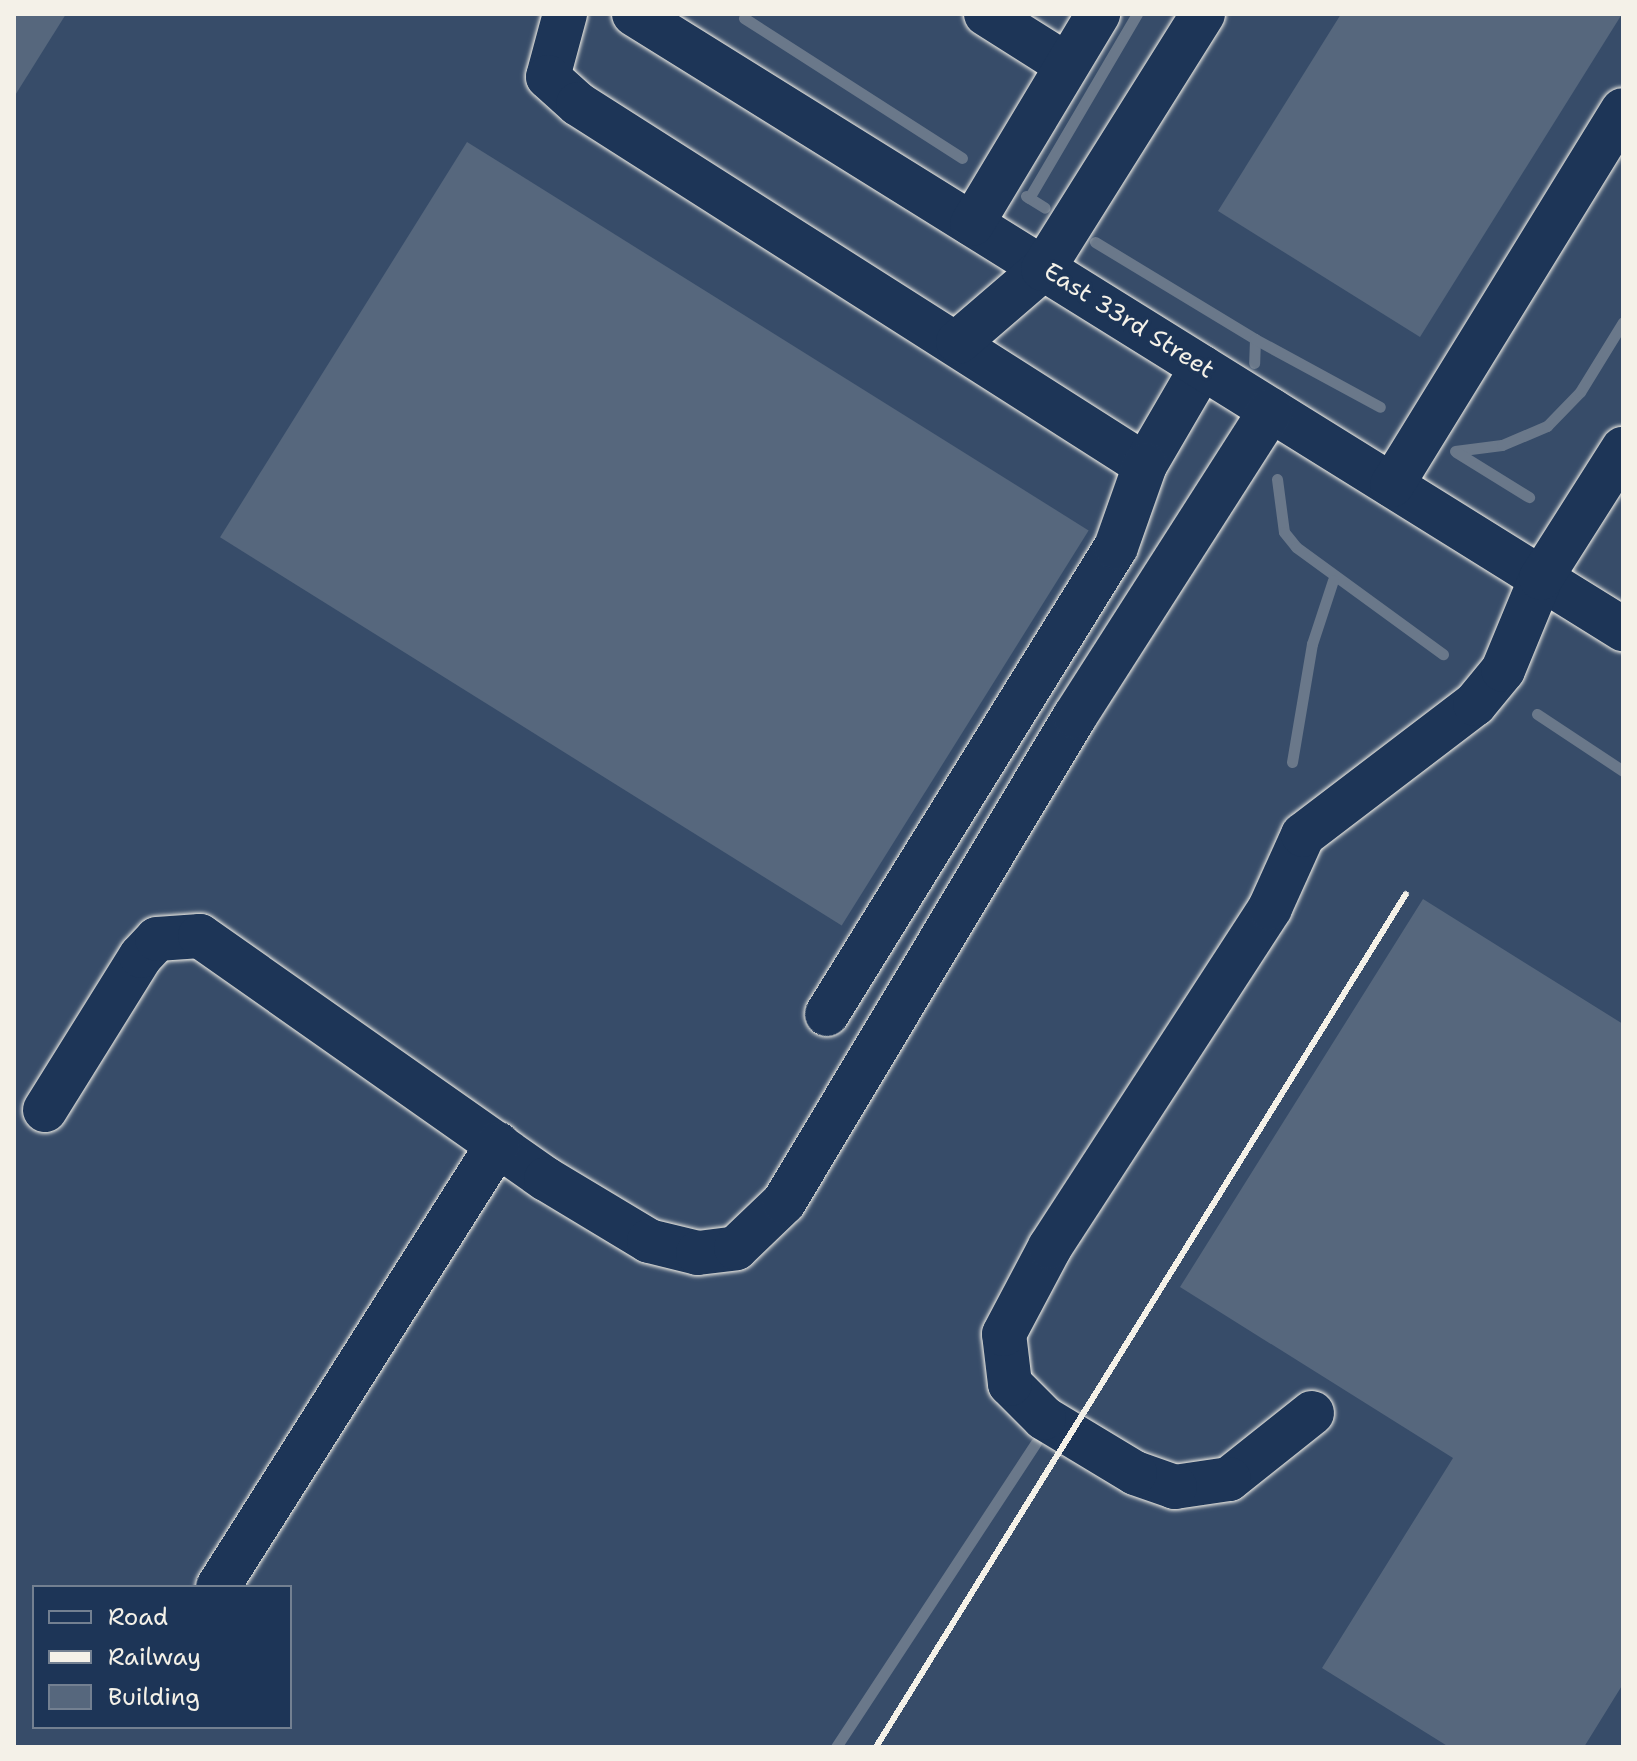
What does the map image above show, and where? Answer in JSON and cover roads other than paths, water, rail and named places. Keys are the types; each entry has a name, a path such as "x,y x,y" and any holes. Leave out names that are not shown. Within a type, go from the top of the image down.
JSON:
{"street":[{"path":"565,14 548,77 578,104 958,342 1065,420 1145,465"},
{"path":"986,14 1065,64"},
{"path":"972,224 1065,64 1098,14"},
{"path":"958,342 1043,269 1203,14"},
{"name":"East 33rd Street","path":"655,19 1043,269 1623,629"},
{"path":"1392,485 1623,110"},
{"path":"827,1014 1116,547 1145,465 1202,367"},
{"path":"45,1110 141,956 175,933 200,936 243,960 498,1144 649,1241 698,1253 736,1248 760,1233 1271,410"},
{"path":"1312,1413 1229,1479 1175,1487 1135,1473 1044,1418 1010,1384 1004,1334 1050,1247 1270,908 1303,835 1475,704 1516,647 1541,578 1623,449"},
{"path":"219,1585 418,1260 498,1144"}],"waterway":[{"path":"1029,198 1137,14"},
{"path":"744,18 962,158"},
{"path":"1026,196 1045,208"},
{"path":"1095,242 1255,339 1254,363"},
{"path":"1455,451 1502,445 1547,426 1580,392 1623,322"},
{"path":"1255,339 1380,407"},
{"path":"1456,452 1529,497"},
{"path":"1277,479 1284,532 1296,547 1443,654"},
{"path":"1292,762 1312,644 1333,580"},
{"path":"1537,714 1623,771"},
{"path":"836,1747 1036,1443"}],"railway":[{"path":"876,1747 1406,894"}]}
